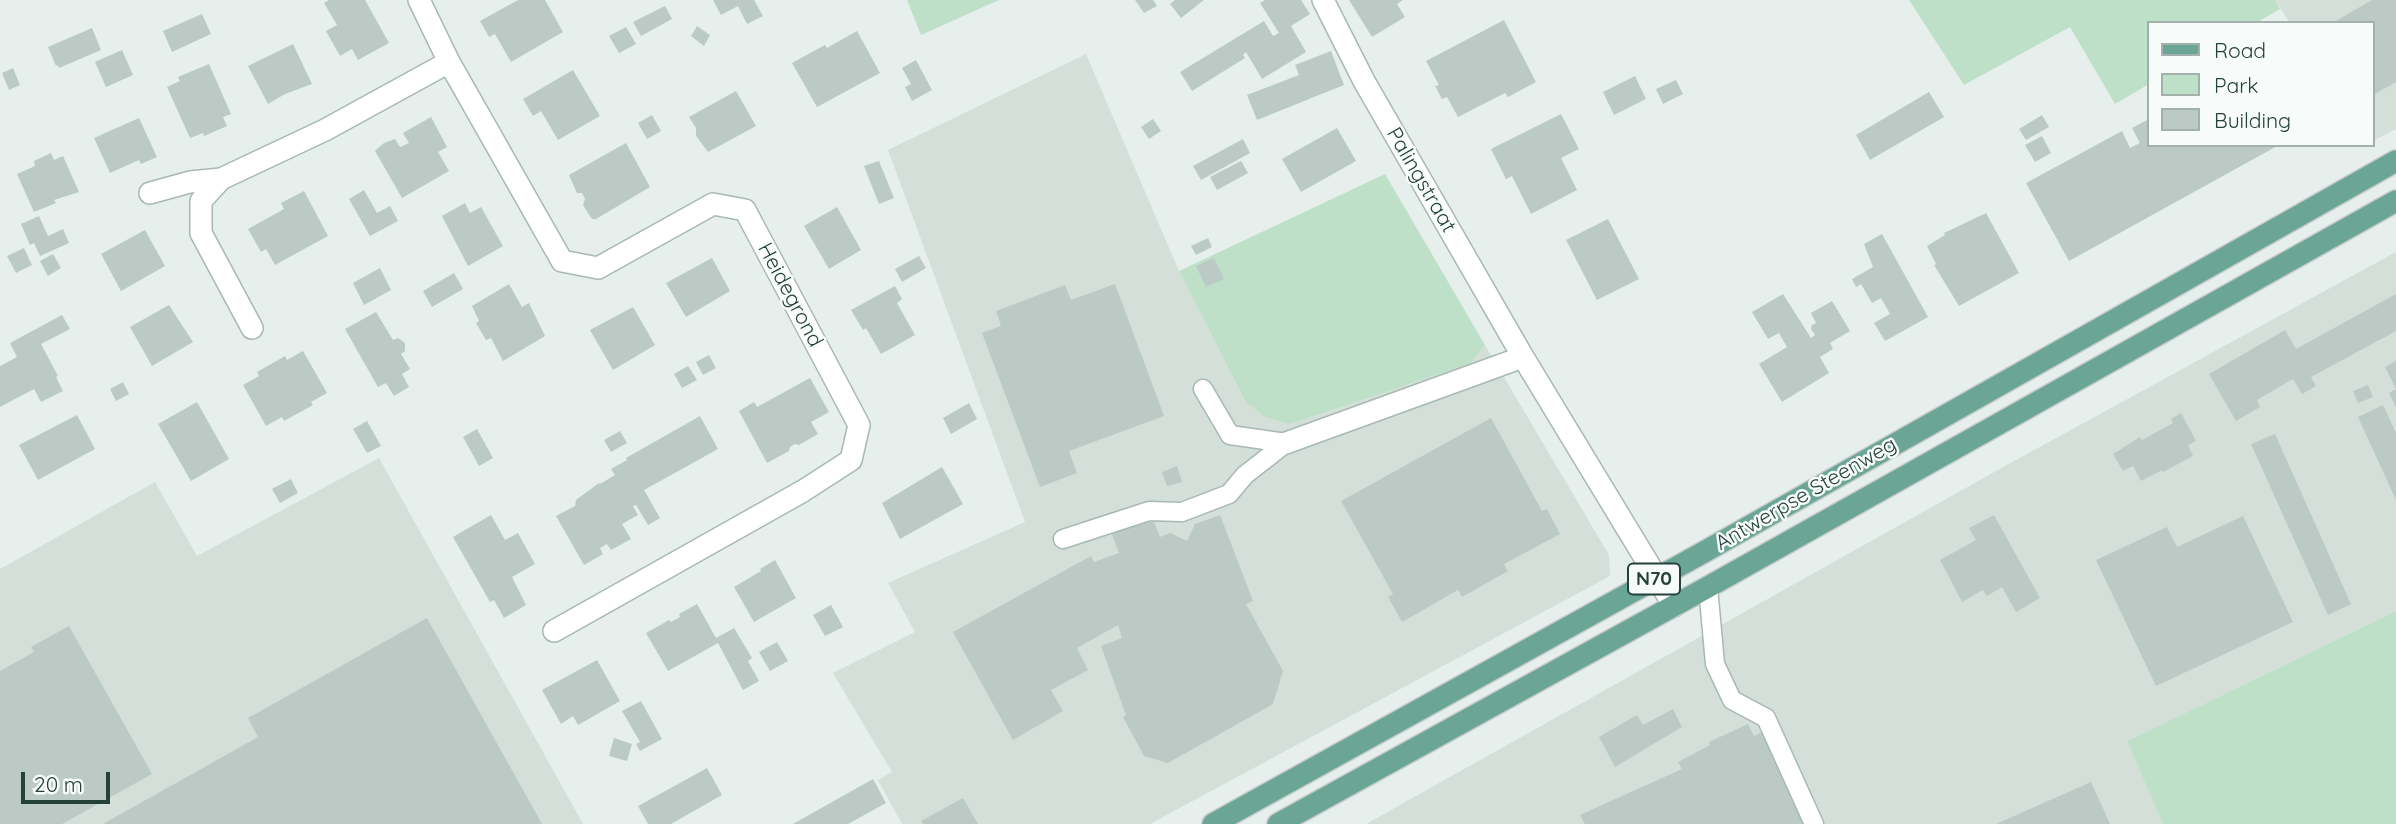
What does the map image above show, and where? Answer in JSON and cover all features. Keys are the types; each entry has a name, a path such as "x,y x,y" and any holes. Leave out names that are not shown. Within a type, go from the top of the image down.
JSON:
{"main road":[{"name":"Antwerpse Steenweg","path":"1213,824 1657,578 2396,161"},
{"name":"Antwerpse Steenweg","path":"1278,824 1674,606 2396,201"}],"street":[{"name":"Heidegrond","path":"419,0 449,62 562,261 598,268 713,204 746,210 859,425 851,460 803,491 554,631"},
{"name":"Palingstraat","path":"1323,0 1364,81 1523,357 1674,606"},
{"path":"150,193 190,182 221,179 325,130 449,62"},
{"path":"221,179 201,201 201,233 252,328"},
{"path":"1286,443 1523,357"}],"lane":[{"path":"1203,389 1230,435 1286,443"},
{"path":"1063,539 1149,511 1182,512 1229,495 1245,475 1286,443"},
{"path":"1708,587 1715,664 1732,700 1766,718 1814,824"}],"shaded area":[{"path":"2275,0 2396,0 2396,129 2375,140 2375,21 2289,21"},
{"path":"1086,54 1179,271 1245,401 1471,363 1485,345 1609,555 1610,576 1150,824 902,824 878,780 892,772 833,673 915,632 888,583 1025,522 888,150"},
{"path":"2396,252 2396,611 2127,741 2164,824 1366,824 2005,466"},
{"path":"379,458 583,824 0,824 0,569 155,482 197,556"}],"green space":[{"path":"907,0 999,0 921,35"},
{"path":"1909,0 2275,0 2280,9 2259,21 2148,21 2148,85 2115,104 2070,27 1964,85"},
{"path":"1385,174 1485,345 1471,363 1290,424 1265,417 1245,401 1179,271"},
{"path":"2396,611 2396,824 2163,824 2127,741"}],"building":[{"path":"329,0 365,0 389,43 358,60 352,49 340,56 326,31 337,25 324,3"},
{"path":"518,0 545,0 563,32 511,62 495,34 489,37 480,21"},
{"path":"713,0 754,0 763,16 747,24 738,6 721,15"},
{"path":"1135,0 1153,0 1157,6 1144,13"},
{"path":"1175,0 1204,0 1181,18 1170,4"},
{"path":"1265,0 1301,0 1310,14 1291,26 1306,52 1262,79 1246,52 1243,55 1245,58 1192,91 1180,72 1264,21 1273,36 1279,33 1260,3"},
{"path":"1349,0 1403,0 1397,4 1405,17 1372,37"},
{"path":"2372,0 2396,0 2396,82 2375,94 2375,21 2335,21"},
{"path":"665,6 672,19 641,36 633,22"},
{"path":"202,14 211,34 172,52 163,31"},
{"path":"1504,20 1536,82 1508,97 1505,93 1458,117 1447,97 1442,99 1435,86 1439,85 1426,61"},
{"path":"697,26 710,35 704,46 691,36"},
{"path":"626,27 636,44 619,53 609,36"},
{"path":"92,28 101,50 59,68 56,66 48,47"},
{"path":"857,31 880,73 817,107 792,63"},
{"path":"293,44 312,84 268,104 248,66"},
{"path":"122,50 133,75 106,87 95,62"},
{"path":"1331,51 1344,85 1257,120 1247,95 1299,75 1295,65"},
{"path":"916,60 932,90 912,101 905,87 911,84 902,68"},
{"path":"209,64 231,114 223,117 227,126 204,136 203,133 190,138 167,87 180,81 178,77"},
{"path":"13,68 20,85 9,90 2,73"},
{"path":"573,70 600,116 558,140 541,111 533,116 523,99"},
{"path":"1635,76 1646,99 1614,115 1603,92"},
{"path":"1676,80 1683,94 1663,104 1656,89"},
{"path":"736,91 756,126 708,152 696,136 696,128 689,117"},
{"path":"1929,92 1944,117 1870,160 1856,135"},
{"path":"1561,114 1579,149 1561,158 1577,190 1531,214 1512,176 1506,179 1491,149"},
{"path":"652,115 661,131 647,139 638,123"},
{"path":"2042,115 2049,127 2026,140 2019,129"},
{"path":"431,117 447,147 438,152 449,171 402,198 375,151 384,143 395,139 400,147 409,143 403,133"},
{"path":"139,118 157,157 141,164 139,160 110,173 94,138"},
{"path":"1153,119 1161,131 1149,139 1141,127"},
{"path":"2148,120 2148,147 2275,147 2069,261 2026,183 2122,131 2130,148 2140,143 2132,128"},
{"path":"1337,128 1356,161 1301,192 1282,159"},
{"path":"2042,136 2051,153 2035,162 2025,145"},
{"path":"1243,139 1250,153 1201,180 1193,166"},
{"path":"626,143 650,187 592,219 583,205 585,199 582,193 577,193 569,175"},
{"path":"51,153 54,160 63,156 79,192 54,200 56,203 34,212 17,174 35,166 34,161"},
{"path":"879,161 894,198 879,204 864,166"},
{"path":"1241,161 1248,173 1217,190 1210,177"},
{"path":"364,190 377,213 390,206 398,221 370,236 349,199"},
{"path":"304,191 328,236 275,265 266,249 261,252 248,229 284,209 281,203"},
{"path":"465,203 470,213 481,207 503,246 468,266 442,216"},
{"path":"837,207 861,250 829,269 804,226"},
{"path":"1986,213 2019,273 1959,306 1934,265 1936,264 1927,246 1945,235 1944,233"},
{"path":"39,216 48,236 63,229 69,243 40,256 34,243 30,245 21,224"},
{"path":"1608,219 1639,279 1597,300 1566,240"},
{"path":"145,230 165,266 121,291 101,254"},
{"path":"1882,234 1928,317 1885,341 1874,323 1890,314 1881,298 1872,303 1861,284 1856,287 1852,279 1873,267 1864,244"},
{"path":"1208,238 1212,247 1196,255 1191,246"},
{"path":"24,248 32,265 16,273 7,256"},
{"path":"53,254 61,268 48,276 40,261"},
{"path":"919,256 926,268 902,282 895,269"},
{"path":"712,258 730,291 686,317 666,283"},
{"path":"1214,258 1224,279 1206,287 1196,266"},
{"path":"380,268 391,290 364,305 353,283"},
{"path":"454,273 463,289 432,307 423,291"},
{"path":"509,284 522,307 529,303 545,336 503,361 491,338 486,340 476,323 479,321 472,306"},
{"path":"1115,284 1164,416 1069,451 1077,473 1040,487 982,333 1001,326 996,311 1065,285 1071,300"},
{"path":"895,286 902,299 897,303 915,335 881,354 866,328 863,330 851,310"},
{"path":"1783,294 1811,338 1815,335 1811,329 1812,325 1816,323 1811,313 1832,301 1850,331 1830,343 1833,349 1820,357 1829,373 1782,402 1759,364 1787,347 1779,333 1768,339 1752,312"},
{"path":"2396,294 2396,331 2311,377 2316,386 2302,394 2293,379 2257,400 2260,407 2236,421 2209,374 2285,330 2296,349"},
{"path":"169,305 193,342 152,366 130,327"},
{"path":"633,307 655,345 613,370 590,330"},
{"path":"376,312 393,340 398,338 405,343 405,351 401,354 410,369 402,374 409,387 394,396 386,383 378,387 345,329"},
{"path":"62,315 70,329 41,344 63,391 41,402 34,389 0,407 0,366 17,357 10,343"},
{"path":"303,351 327,393 311,402 313,405 284,421 282,417 266,426 243,385 259,376 257,372 285,356 287,360"},
{"path":"709,355 716,368 703,375 696,362"},
{"path":"2396,361 2396,389 2385,367"},
{"path":"688,366 697,380 682,388 674,374"},
{"path":"810,378 829,412 811,422 818,434 799,445 795,444 789,451 767,463 739,411 754,402 757,407"},
{"path":"123,382 129,394 116,401 110,389"},
{"path":"2368,385 2373,397 2358,403 2353,391"},
{"path":"2396,389 2396,407 2389,393"},
{"path":"197,402 229,459 191,481 158,424"},
{"path":"969,403 977,419 951,434 943,418"},
{"path":"2383,405 2396,433 2396,500 2358,417"},
{"path":"2181,413 2196,441 2188,445 2193,456 2141,481 2133,466 2123,471 2113,454 2140,437 2142,440 2173,423 2171,419"},
{"path":"77,415 95,449 38,480 19,445"},
{"path":"700,416 718,449 644,490 660,518 648,525 636,505 633,506 638,515 622,524 631,539 611,550 607,544 600,548 603,554 584,565 556,516 575,506 576,500 615,475 611,469 627,460 626,458"},
{"path":"1491,418 1542,511 1547,509 1560,534 1504,564 1508,571 1462,597 1458,590 1402,622 1388,597 1393,594 1341,501"},
{"path":"367,421 381,446 367,453 353,429"},
{"path":"477,429 493,458 479,466 463,437"},
{"path":"620,431 627,443 611,452 604,440"},
{"path":"2275,434 2351,604 2328,615 2251,444"},
{"path":"1177,466 1182,482 1167,486 1162,472"},
{"path":"942,467 963,504 900,539 882,503"},
{"path":"291,479 298,493 280,503 272,489"},
{"path":"491,515 505,540 518,533 535,564 512,577 526,605 504,618 494,600 490,602 453,537"},
{"path":"1220,515 1253,601 1246,604 1283,671 1273,704 1168,763 1144,756 1123,717 1126,715 1101,646 1122,638 1118,625 1077,648 1088,670 1051,690 1063,711 1013,740 953,632 1091,556 1094,562 1119,553 1111,532 1152,517 1160,537 1170,533 1187,541 1195,524"},
{"path":"1994,515 2040,598 2016,612 2002,587 1987,596 1983,590 1962,602 1940,560 1976,540 1969,528"},
{"path":"2243,516 2293,622 2156,686 2096,560 2167,527 2177,547"},
{"path":"775,560 796,598 754,622 734,587"},
{"path":"697,604 716,638 734,628 752,658 748,661 759,681 743,690 718,643 668,671 646,633 680,617 679,614"},
{"path":"831,605 843,627 825,636 813,615"},
{"path":"427,618 542,824 103,824 258,737 248,718"},
{"path":"69,626 152,774 62,824 0,824 0,671 34,652 31,647"},
{"path":"777,642 788,661 770,671 759,652"},
{"path":"597,660 620,701 578,725 573,716 561,724 542,690"},
{"path":"641,701 662,739 640,751 636,744 640,742 622,711"},
{"path":"1673,709 1682,727 1615,767 1599,737 1637,715 1643,725"},
{"path":"1748,724 1754,736 1764,731 1806,824 1585,824 1580,815 1682,769 1678,762 1710,745 1709,742"},
{"path":"614,738 632,744 627,761 609,756"},
{"path":"707,768 722,795 671,824 648,824 638,806"},
{"path":"873,779 886,803 848,824 793,824"},
{"path":"2091,782 2110,824 1996,824"},
{"path":"963,798 978,824 923,824 921,821"}]}
